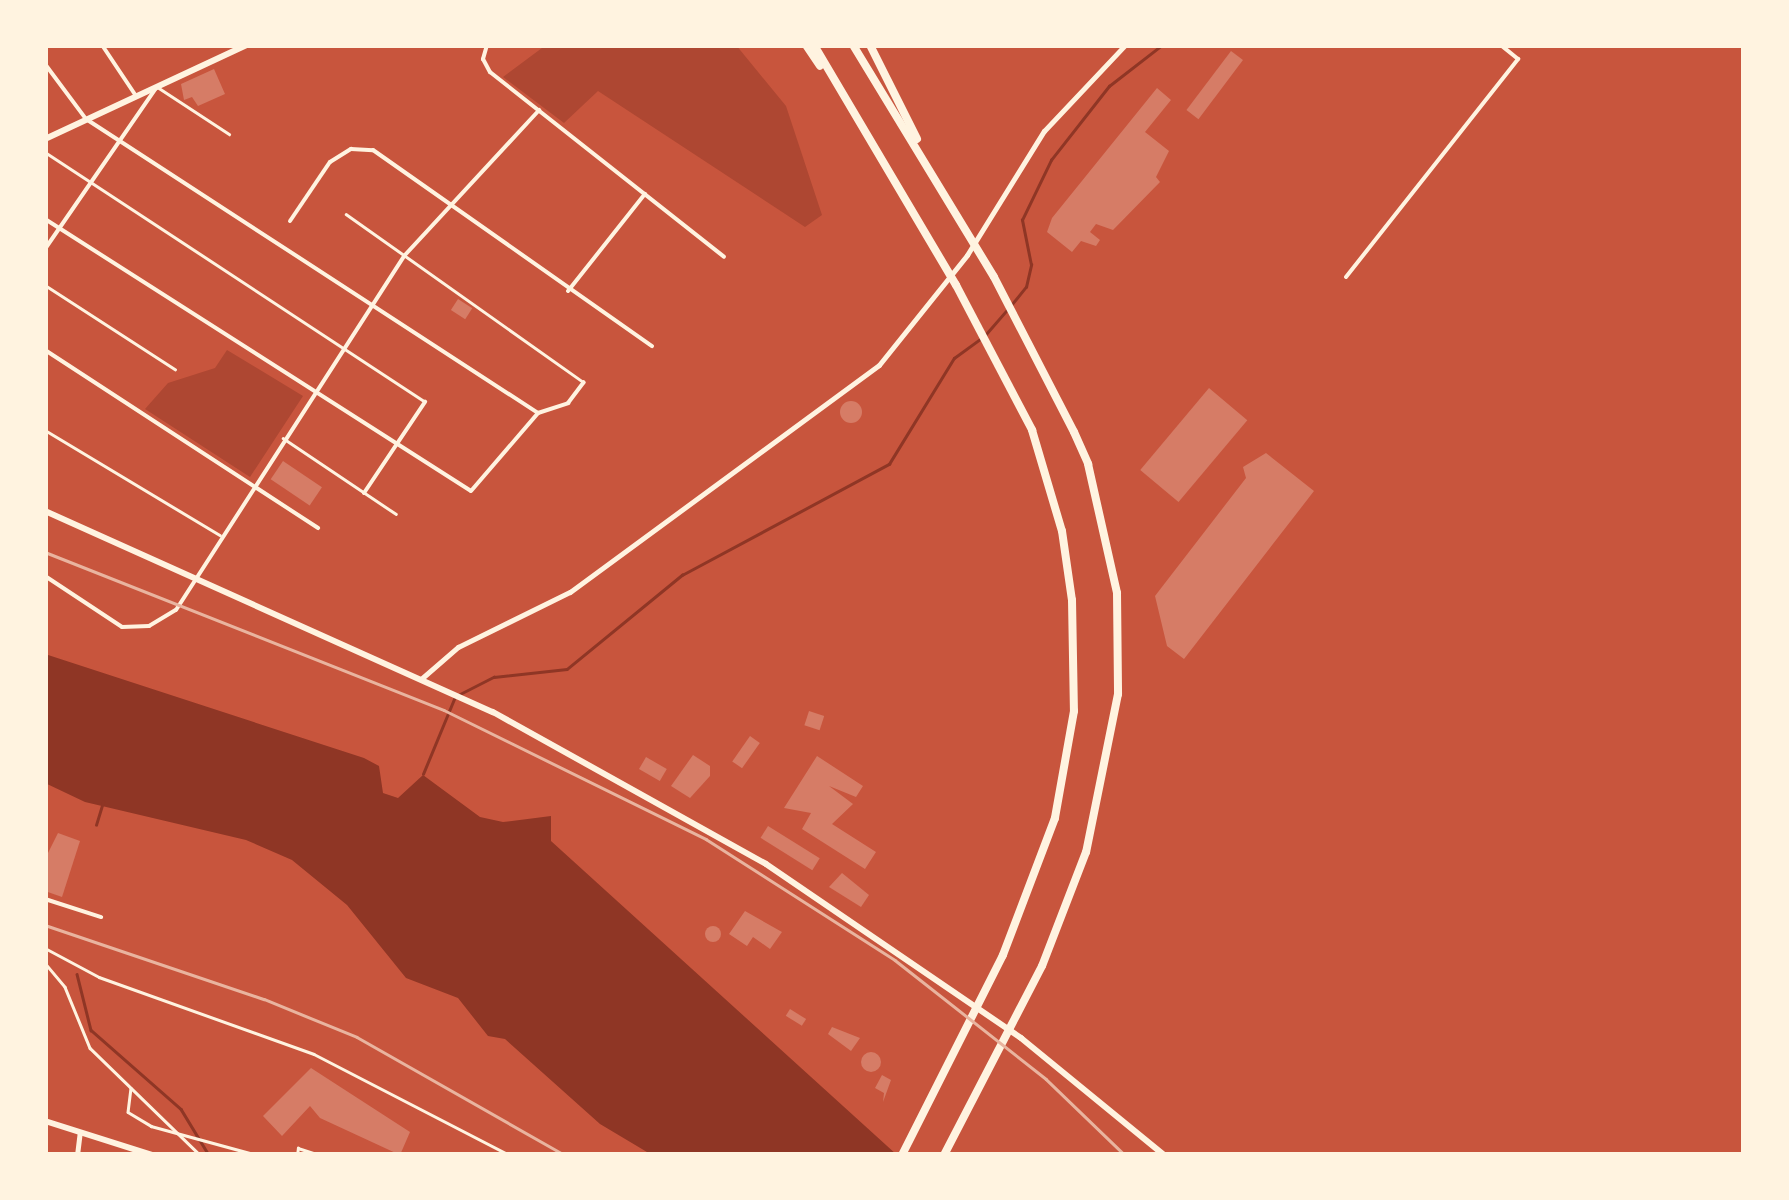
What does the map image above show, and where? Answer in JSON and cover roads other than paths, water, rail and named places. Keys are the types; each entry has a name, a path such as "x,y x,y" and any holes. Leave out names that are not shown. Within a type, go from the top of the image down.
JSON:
{"highway":[{"path":"810,45 904,198 1032,430 1062,532 1075,644 1074,712 1056,818 1003,955 902,1155"},
{"path":"853,45 934,175"},
{"path":"870,45 934,175 1057,397 1088,464 1117,593 1118,694 1094,822 1054,939 944,1155"}],"main road":[{"path":"45,139 247,45"},
{"path":"45,511 194,581 469,700 796,882 1021,1038 1164,1155"},
{"path":"45,1121 152,1155"}],"street":[{"path":"102,45 136,96"},
{"path":"487,45 483,58 490,72 724,257"},
{"path":"421,679 452,650 591,577 878,366 967,255 1052,120 1124,45"},
{"path":"1346,277 1518,59 1502,45"},
{"path":"45,64 86,119 122,136 374,300 538,413"},
{"path":"45,249 157,87"},
{"path":"45,576 122,627 149,626 172,614 252,485 404,256 539,110"},
{"path":"290,221 330,162 350,149 373,150 568,292 652,346"},
{"path":"568,292 645,194"},
{"path":"45,218 394,446 471,491 538,413 568,403 584,382"},
{"path":"45,350 318,528"},
{"path":"364,493 425,402"},
{"path":"45,899 100,917"},
{"path":"78,1155 80,1132"}],"lane":[{"path":"157,87 229,134"},
{"path":"45,152 425,402"},
{"path":"346,214 584,382"},
{"path":"45,285 174,369"},
{"path":"45,430 220,536"},
{"path":"283,438 396,514"},
{"path":"297,1155 298,1148 320,1155"}],"waterway":[{"path":"1012,304 1026,287 1031,265 1022,220 1051,160 1109,86 1162,45"},
{"path":"986,334 1007,310"},
{"path":"460,694 494,677 567,669 682,575 889,464 954,358 980,339"},
{"path":"423,774 454,699"},
{"path":"96,825 103,802"},
{"path":"77,974 91,1030 181,1109 209,1155"}],"railway":[{"path":"45,552 444,710 706,839 895,960 1046,1079 1125,1155"},
{"path":"45,925 264,999 357,1037 565,1155"}]}
